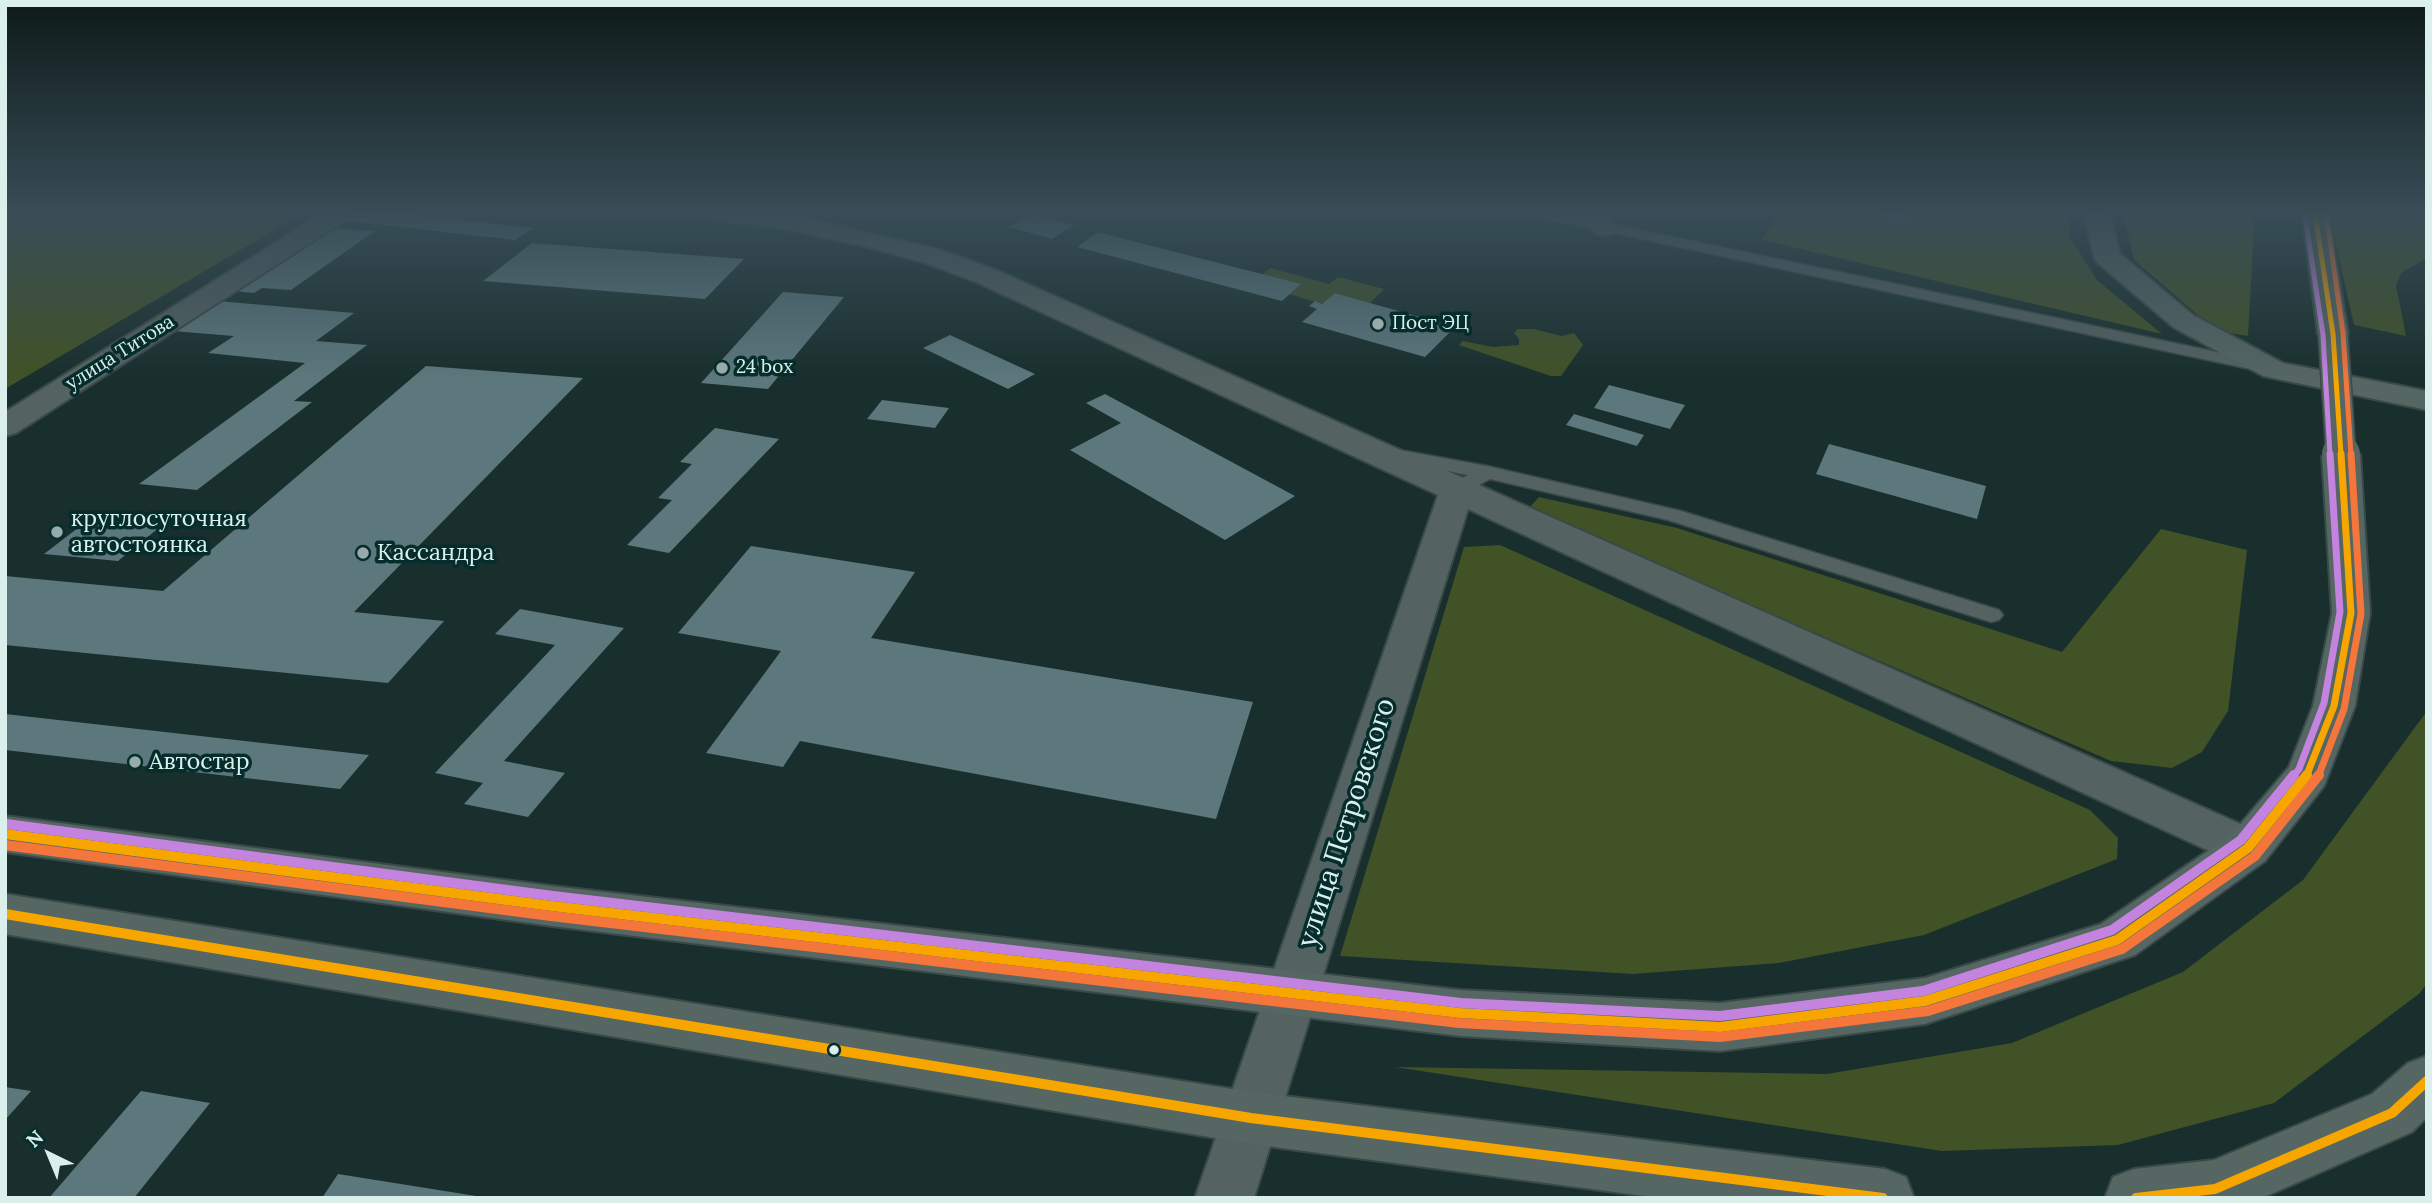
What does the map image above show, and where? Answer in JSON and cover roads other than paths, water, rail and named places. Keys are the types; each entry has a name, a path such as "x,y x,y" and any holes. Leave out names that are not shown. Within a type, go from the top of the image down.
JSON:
{"main road":[{"path":"2121,269 2183,321 2274,369 2427,401"},
{"path":"5,834 552,906 1461,1013 1720,1027 1925,1001 2117,940 2248,848 2308,774 2334,706 2351,613 2333,334 2323,269"},
{"path":"5,914 1251,1118 1885,1198"},
{"path":"2134,1198 2215,1189 2392,1113 2427,1081"}],"street":[{"name":"улица Титова","path":"5,426 252,269"},
{"path":"967,269 1374,451 1472,481 2248,848"},
{"name":"улица Петровского","path":"1224,1198 1291,992 1472,481"}],"lane":[{"path":"1816,269 2274,369"},
{"path":"1472,481 1674,515 1991,615"}],"place":[{"name":"Пост ЭЦ","path":"1378,324"},
{"name":"24 box","path":"722,368"},
{"name":"круглосуточная автостоянка","path":"57,532"},
{"name":"Кассандра","path":"363,553"},
{"name":"Автостар","path":"135,762"}]}
